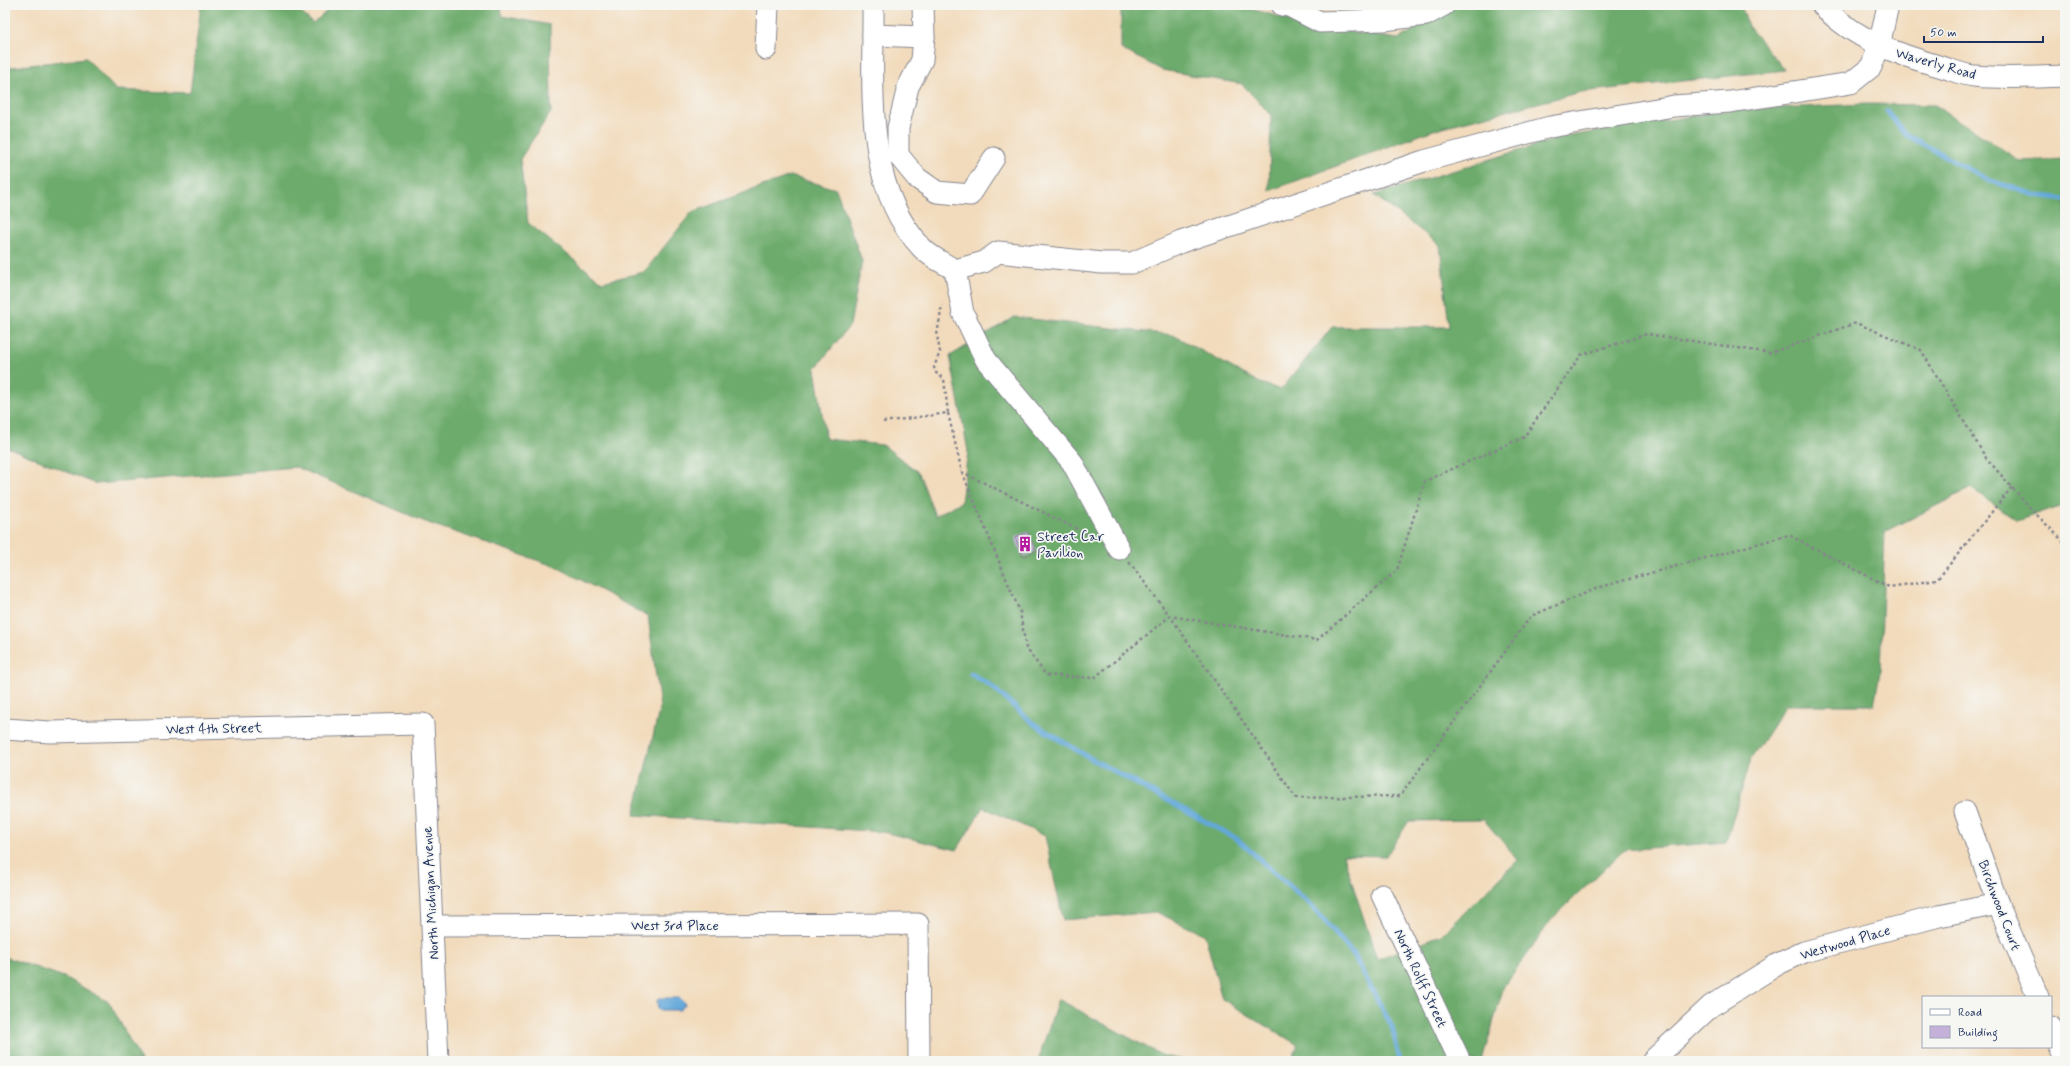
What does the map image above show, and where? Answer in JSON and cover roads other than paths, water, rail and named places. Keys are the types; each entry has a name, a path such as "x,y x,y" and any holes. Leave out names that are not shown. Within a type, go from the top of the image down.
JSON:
{"street":[{"path":"766,49 768,5"},
{"path":"873,5 874,120 881,174 899,220 923,249 955,270 963,313 986,360 1072,462 1119,549"},
{"path":"923,5 924,37 922,60 908,86 898,128 898,155 917,178 937,192 970,195 994,158"},
{"path":"1282,5 1289,6 1320,22 1384,20 1426,15 1444,5"},
{"name":"Waverly Road","path":"1822,5 1840,21 1879,46 1972,76 2016,78 2065,76"},
{"path":"955,270 984,262 998,252 1102,263 1132,263 1181,242 1424,162 1550,127 1674,106 1730,102 1851,83 1871,67 1879,46 1888,5"},
{"path":"873,35 924,37"},
{"name":"West 4th Street","path":"5,729 50,732 423,724"},
{"name":"North Michigan Avenue","path":"423,724 438,1061"},
{"name":"Birchwood Court","path":"1965,812 1998,904 2038,996"},
{"name":"North Rolff Street","path":"1382,894 1460,1061"},
{"name":"Westwood Place","path":"1652,1061 1711,1006 1778,964 1804,952 1939,916 1998,904"},
{"name":"West 3rd Place","path":"433,926 918,924 919,1061"},
{"path":"2052,1028 2065,1059"}],"water":[{"path":"659,998 680,998 684,1002 685,1006 682,1006 680,1010 660,1010 658,1009 657,1001"}],"waterway":[{"path":"1887,111 1905,134 1988,180 2035,195 2065,199"},
{"path":"971,674 990,685 1034,724 1090,758 1237,839 1311,905 1353,954 1392,1027 1400,1061"}],"place":[{"name":"Street Car Pavilion","path":"1025,544"}]}
